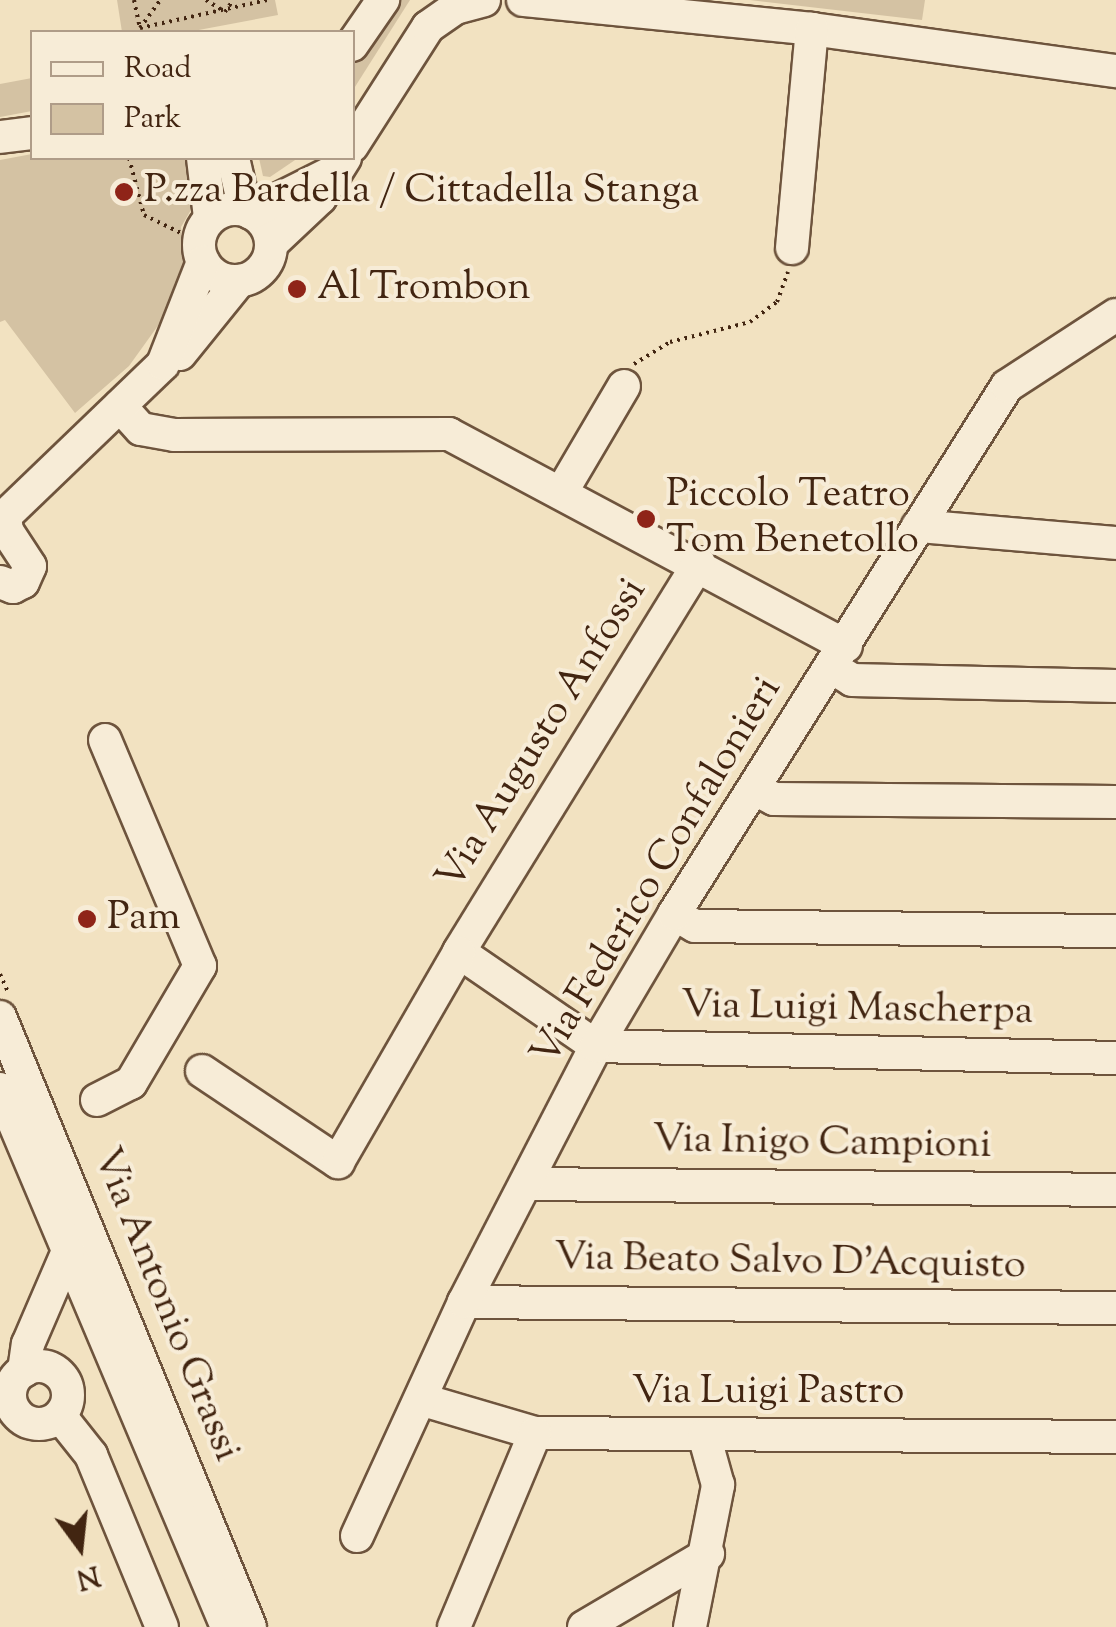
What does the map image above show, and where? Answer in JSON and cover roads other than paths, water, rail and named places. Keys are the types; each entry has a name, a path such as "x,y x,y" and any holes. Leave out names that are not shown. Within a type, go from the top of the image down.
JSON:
{"street":[{"path":"355,41 384,0"},
{"path":"355,143 428,26 456,8 484,0"},
{"path":"523,0 812,29 1116,72"},
{"path":"792,248 812,29"},
{"path":"0,137 30,132"},
{"path":"163,364 193,237 203,160"},
{"path":"234,160 248,211 266,226 271,244"},
{"path":"193,237 341,160"},
{"path":"0,582 13,587 23,582 30,566 6,531 2,518 163,364 181,354 239,281 262,269 271,244 320,198 344,160"},
{"path":"193,237 218,277 239,281"},
{"name":"Via Federico Confalonieri","path":"356,1536 423,1400 464,1302 596,1046 674,914 757,790 1007,386 1116,315"},
{"path":"561,493 624,386"},
{"path":"120,406 141,428 174,434 449,434 699,562 840,657 852,680 1116,686"},
{"path":"918,526 1116,543"},
{"name":"Via Augusto Anfossi","path":"202,1070 338,1162 459,952 699,562"},
{"path":"97,1100 131,1083 200,966 106,740"},
{"path":"757,790 774,800 1116,802"},
{"path":"674,914 695,926 1116,931"},
{"name":"Via Augusto Anfossi","path":"459,952 596,1046"},
{"name":"Via Antonio Grassi","path":"0,1016 250,1627"},
{"name":"Via Luigi Mascherpa","path":"596,1046 1116,1058"},
{"name":"Via Antonio Grassi","path":"0,1089 223,1627"},
{"name":"Via Inigo Campioni","path":"527,1184 1116,1190"},
{"path":"60,1416 33,1424 6,1409 12,1386 24,1370 28,1344 68,1252"},
{"name":"Via Beato Salvo D'Acquisto","path":"464,1302 1116,1308"},
{"path":"58,1373 96,1356 114,1362"},
{"path":"24,1370 41,1366 58,1373 68,1389 60,1416"},
{"name":"Via Luigi Pastro","path":"423,1400 535,1432 1116,1437"},
{"path":"60,1416 91,1455 162,1627"},
{"path":"454,1627 535,1432"},
{"path":"690,1627 708,1554 718,1485 704,1436"},
{"path":"210,1524 262,1627"},
{"path":"584,1627 708,1554"}],"place":[{"name":"P.zza Bardella / Cittadella Stanga","path":"124,192"},
{"name":"Al Trombon","path":"297,289"},
{"name":"Piccolo Teatro Tom Benetollo","path":"646,519"},
{"name":"Pam","path":"87,919"}]}
